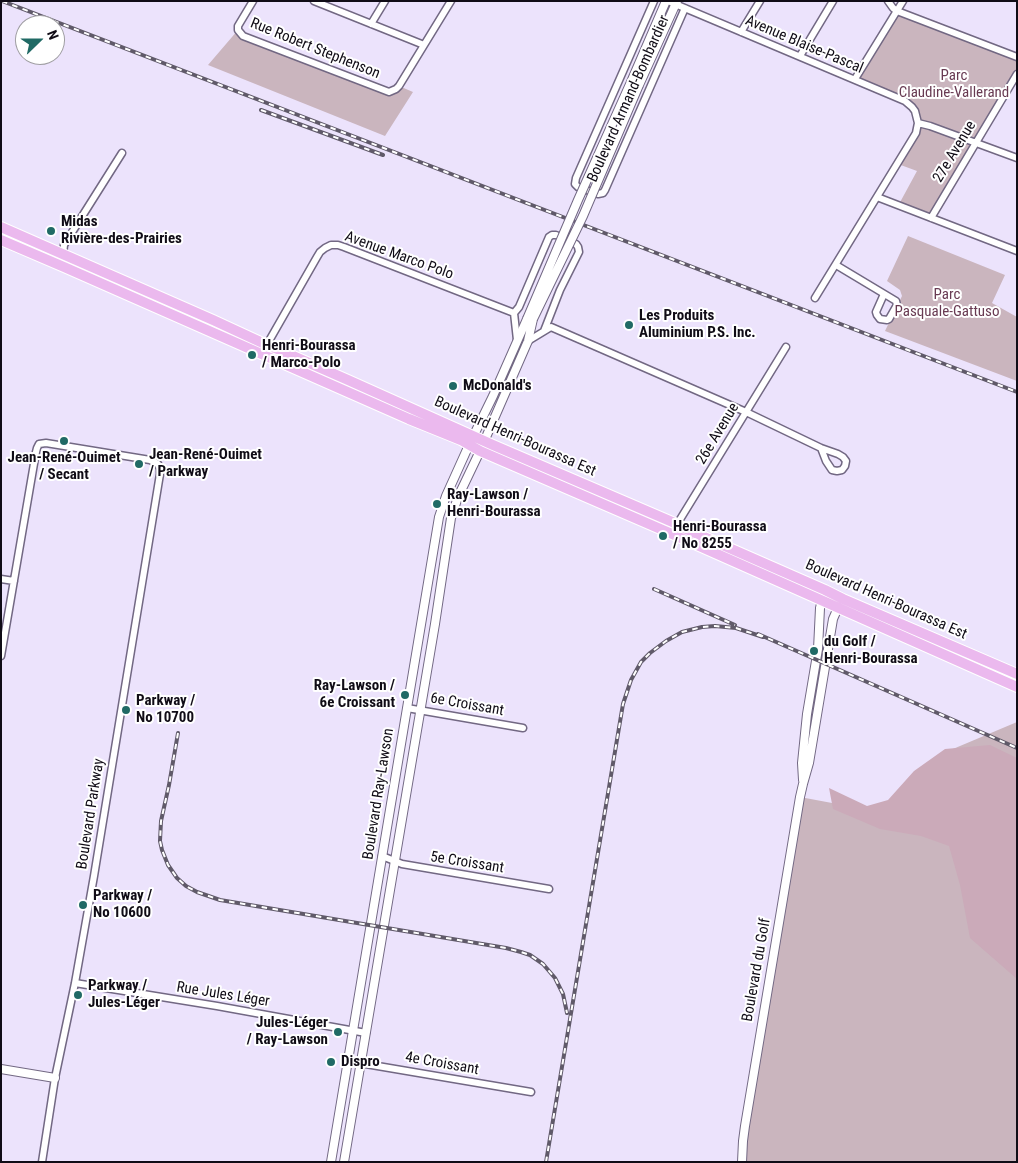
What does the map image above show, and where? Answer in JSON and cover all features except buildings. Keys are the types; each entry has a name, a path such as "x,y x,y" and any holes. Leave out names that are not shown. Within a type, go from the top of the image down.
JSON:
{"main road":[{"name":"Boulevard Henri-Bourassa Est","path":"1,227 188,309 264,350"},
{"name":"Boulevard Henri-Bourassa Est","path":"1,240 264,350 275,348 340,376 482,446 672,534 1017,687"},
{"name":"Boulevard Henri-Bourassa Est","path":"482,446 677,524 1017,674"}],"street":[{"name":"Rue Robert Stephenson","path":"253,1 238,26 238,30 243,36 386,91 393,91 399,86 424,45"},
{"path":"371,24 385,1"},
{"path":"318,2 424,45 451,1"},
{"name":"Boulevard Armand-Bombardier","path":"654,1 576,178 575,184 578,188 598,194 602,194 605,190 685,8"},
{"name":"Boulevard Armand-Bombardier","path":"635,84 667,1"},
{"name":"Avenue Blaise-Pascal","path":"667,1 677,3 909,104 915,111 918,123"},
{"path":"741,32 760,1"},
{"path":"800,56 833,1"},
{"path":"888,1 897,11 1017,57"},
{"path":"855,79 903,1"},
{"name":"Boulevard Armand-Bombardier","path":"472,440 517,340 530,319 578,200 677,3"},
{"name":"27e Avenue","path":"931,218 1017,74"},
{"path":"815,298 912,141 918,123 1017,158"},
{"path":"64,266 64,245 122,153"},
{"path":"878,197 1017,251"},
{"path":"514,313 519,307 549,237 556,235 576,244 579,252 560,290 544,331"},
{"name":"Avenue Marco Polo","path":"264,350 320,252 331,245 344,247 514,313"},
{"path":"836,264 884,294"},
{"name":"Boulevard Armand-Bombardier","path":"514,313 517,340"},
{"name":"Boulevard Armand-Bombardier","path":"482,446 528,341 530,319"},
{"path":"528,341 551,327 746,412 821,448"},
{"name":"26e Avenue","path":"672,534 786,347"},
{"name":"Boulevard Ray-Lawson","path":"331,1162 439,517 446,496 472,440"},
{"name":"Boulevard Parkway","path":"14,581 36,452 39,444 46,443 150,460 158,464 160,469 158,483 75,983 55,1078 42,1162"},
{"name":"Boulevard Ray-Lawson","path":"344,1162 451,518 458,497 482,446"},
{"path":"1,579 14,581 1,656"},
{"name":"Boulevard du Golf","path":"803,784 802,763 807,714 818,649 820,608 825,590"},
{"name":"Boulevard du Golf","path":"742,1162 747,1116 803,784 809,764 833,619 843,598"},
{"path":"411,686 424,688"},
{"name":"6e Croissant","path":"407,708 523,728"},
{"name":"5e Croissant","path":"382,856 402,864 550,889"},
{"name":"Rue Jules Léger","path":"75,983 366,1033"},
{"name":"4e Croissant","path":"348,1061 531,1092"},
{"path":"1,1069 55,1078"}],"green space":[{"name":"Parc Claudine-Vallerand","path":"897,11 1017,57 1017,74 931,218 898,206 917,171 898,164 917,130 912,107 855,79"},
{"path":"238,30 240,34 386,91 399,86 413,92 385,136 208,65"},
{"name":"Parc Pasquale-Gattuso","path":"908,236 1005,275 992,303 1017,317 1017,381 885,331 902,296 900,290 887,281"},
{"path":"1017,722 1017,1162 742,1162 800,797 912,818 941,754"}],"shaded area":[{"path":"990,745 1017,758 1017,979 970,938 960,885 949,846 921,836 880,829 833,809 829,788 867,806 888,800 914,771 945,749"}],"railway":[{"path":"2,1 1017,392"},
{"path":"261,110 383,155"},
{"path":"654,589 735,625"},
{"path":"546,1162 623,704 631,680 641,662 650,653 682,632 715,626 736,628 763,637"},
{"path":"758,634 1017,748"},
{"path":"178,733 161,821 160,841 168,865 177,878 186,886 220,900 506,948 530,955 543,964 555,978 563,994 567,1013"}],"place":[{"name":"Midas Rivière-des-Prairies","path":"51,231"},
{"name":"Les Produits Aluminium P.S. Inc.","path":"629,325"},
{"name":"Henri-Bourassa / Marco-Polo","path":"252,355"},
{"name":"McDonald's","path":"453,386"},
{"name":"Jean-René-Ouimet / Secant","path":"64,441"},
{"name":"Jean-René-Ouimet / Parkway","path":"139,464"},
{"name":"Ray-Lawson / Henri-Bourassa","path":"437,504"},
{"name":"Henri-Bourassa / No 8255","path":"663,536"},
{"name":"du Golf / Henri-Bourassa","path":"814,651"},
{"name":"Ray-Lawson / 6e Croissant","path":"405,695"},
{"name":"Parkway / No 10700","path":"126,710"},
{"name":"Parkway / No 10600","path":"83,905"},
{"name":"Parkway / Jules-Léger","path":"78,995"},
{"name":"Jules-Léger / Ray-Lawson","path":"338,1032"},
{"name":"Dispro","path":"331,1062"}]}
